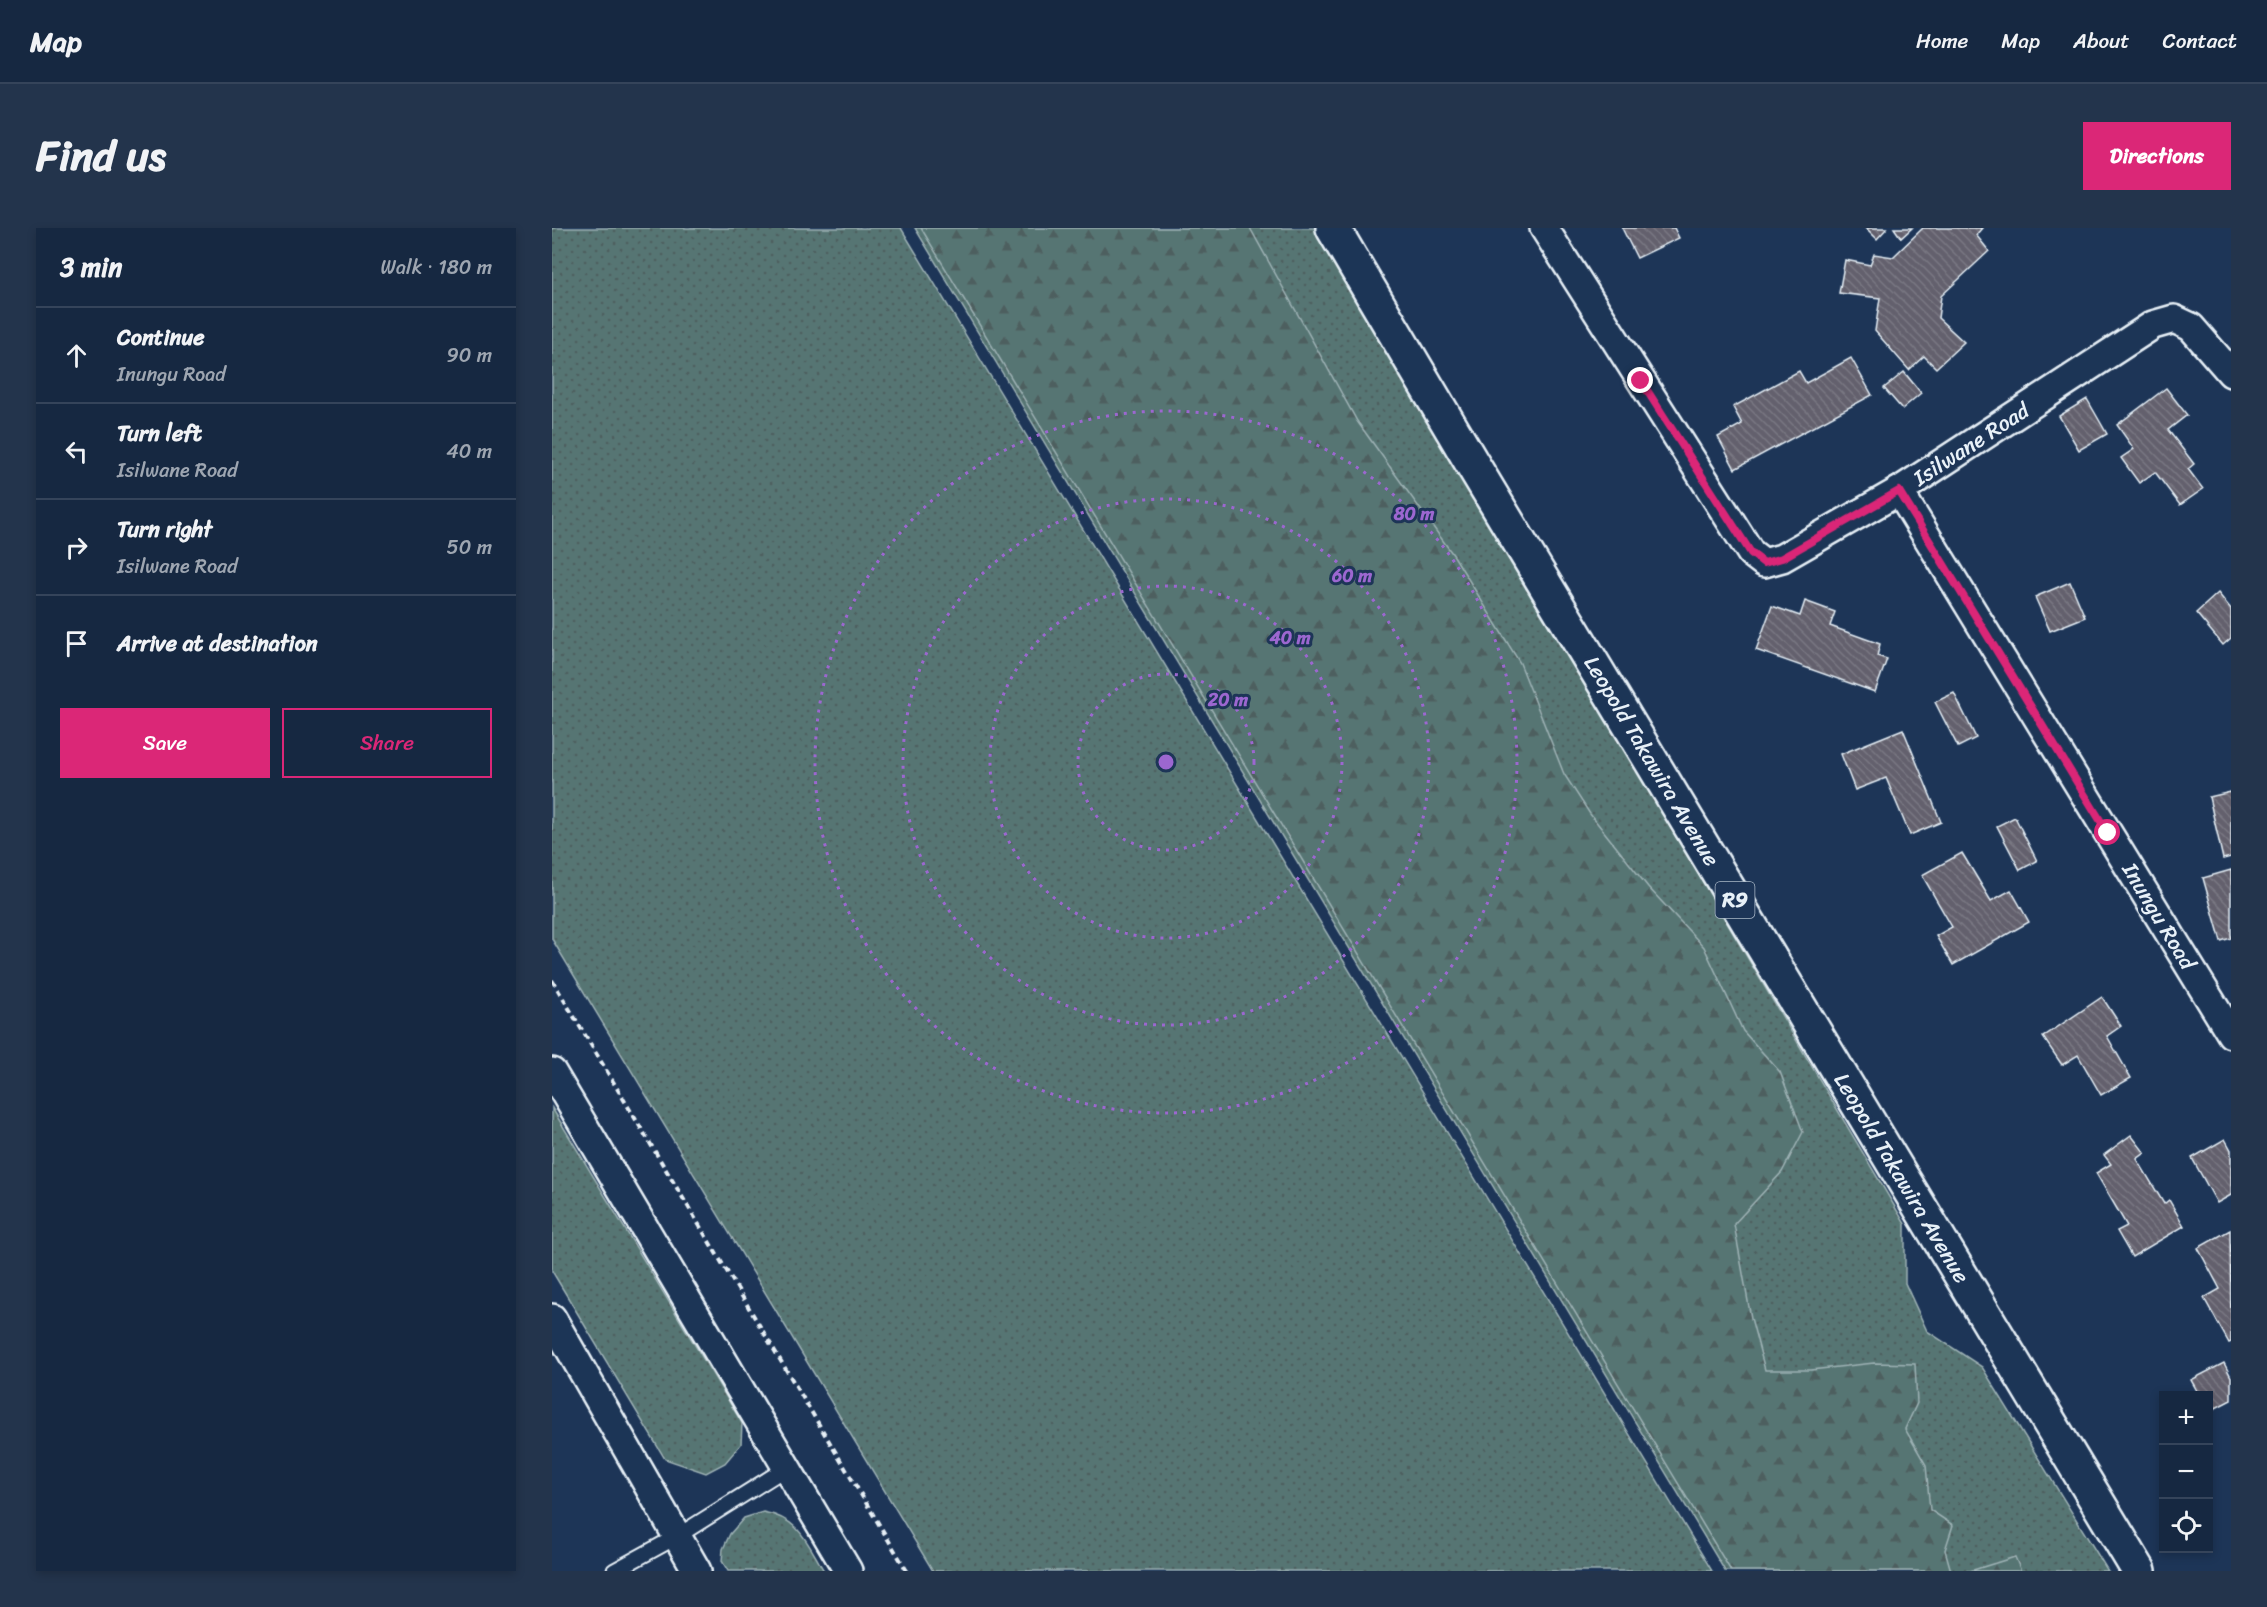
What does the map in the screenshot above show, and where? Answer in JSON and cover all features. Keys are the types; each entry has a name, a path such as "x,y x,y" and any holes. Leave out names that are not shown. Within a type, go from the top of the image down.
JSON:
{"highway":[{"name":"Leopold Takawira Avenue","path":"1334,228 1473,465 2139,1571"}],"street":[{"name":"Isilwane Road","path":"1544,228 1751,553 1757,560 1764,563 1782,558 1899,491 2154,325 2174,319 2191,327 2231,373"},
{"name":"Inungu Road","path":"1899,491 2231,1034"},
{"path":"552,1072 848,1571"},
{"path":"552,1318 697,1571"}],"lane":[{"path":"614,1571 676,1537 786,1468"}],"path":[{"path":"552,980 908,1571"}],"green space":[{"path":"552,228 901,228 1712,1571 933,1571 552,939"},
{"path":"915,228 1316,228 1905,1224 1905,1283 1927,1331 1982,1367 2108,1571 1725,1571"},
{"path":"921,228 1250,228 1357,421 1454,556 1520,663 1564,774 1590,814 1648,887 1704,947 1743,1031 1780,1072 1803,1132 1782,1172 1734,1224 1751,1318 1765,1370 1811,1370 1874,1363 1915,1364 1917,1403 1905,1429 1926,1465 1930,1510 1953,1525 1945,1550 1951,1571 1731,1571"},
{"path":"552,1108 742,1423 741,1444 725,1463 706,1473 665,1459 552,1271"},
{"path":"763,1512 776,1515 794,1526 807,1541 824,1571 728,1571 722,1561 723,1549 730,1534 744,1518"},
{"path":"2015,1557 2021,1571 1970,1571"}],"building":[{"path":"1622,228 1674,228 1679,238 1637,258"},
{"path":"1866,228 1887,228 1877,239"},
{"path":"1894,228 1912,228 1901,238"},
{"path":"1923,228 1982,228 1976,235 1989,251 1941,296 1938,318 1964,342 1936,368 1924,356 1909,370 1875,331 1880,298 1839,293 1845,260 1870,265 1874,254 1893,257"},
{"path":"1851,358 1872,395 1735,469 1718,437 1742,424 1733,407 1799,371 1806,383"},
{"path":"1904,372 1921,393 1902,409 1884,388"},
{"path":"2166,388 2187,415 2168,430 2194,464 2188,469 2203,489 2180,505 2155,472 2139,483 2121,458 2134,449 2117,425"},
{"path":"2087,399 2107,434 2079,450 2059,416"},
{"path":"2070,582 2085,617 2050,631 2035,597"},
{"path":"2218,593 2231,609 2231,638 2223,645 2196,613"},
{"path":"1805,601 1835,612 1830,626 1880,644 1877,656 1887,659 1875,692 1756,650 1772,606 1800,616"},
{"path":"1954,693 1976,738 1958,747 1935,702"},
{"path":"1903,729 1941,822 1910,835 1886,778 1855,790 1841,754"},
{"path":"2231,792 2231,857 2223,859 2209,797"},
{"path":"2015,817 2037,861 2020,870 1997,826"},
{"path":"1962,853 1991,901 2011,890 2029,922 1953,965 1936,936 1952,927 1922,875"},
{"path":"2231,870 2231,938 2221,941 2203,878"},
{"path":"2102,997 2121,1026 2107,1036 2131,1078 2101,1095 2078,1055 2062,1065 2043,1037"},
{"path":"2131,1135 2145,1153 2137,1159 2164,1204 2169,1200 2184,1226 2132,1257 2117,1231 2127,1226 2096,1173 2111,1164 2104,1155"},
{"path":"2225,1139 2231,1150 2231,1195 2217,1203 2192,1158"},
{"path":"2230,1230 2231,1342 2229,1343 2204,1298 2220,1289 2198,1248"},
{"path":"2224,1363 2231,1377 2231,1400 2213,1409 2213,1391 2197,1391 2191,1380"}],"route":[{"path":"1641,381 1751,553 1757,560 1764,563 1782,558 1899,491 2108,833"}]}
